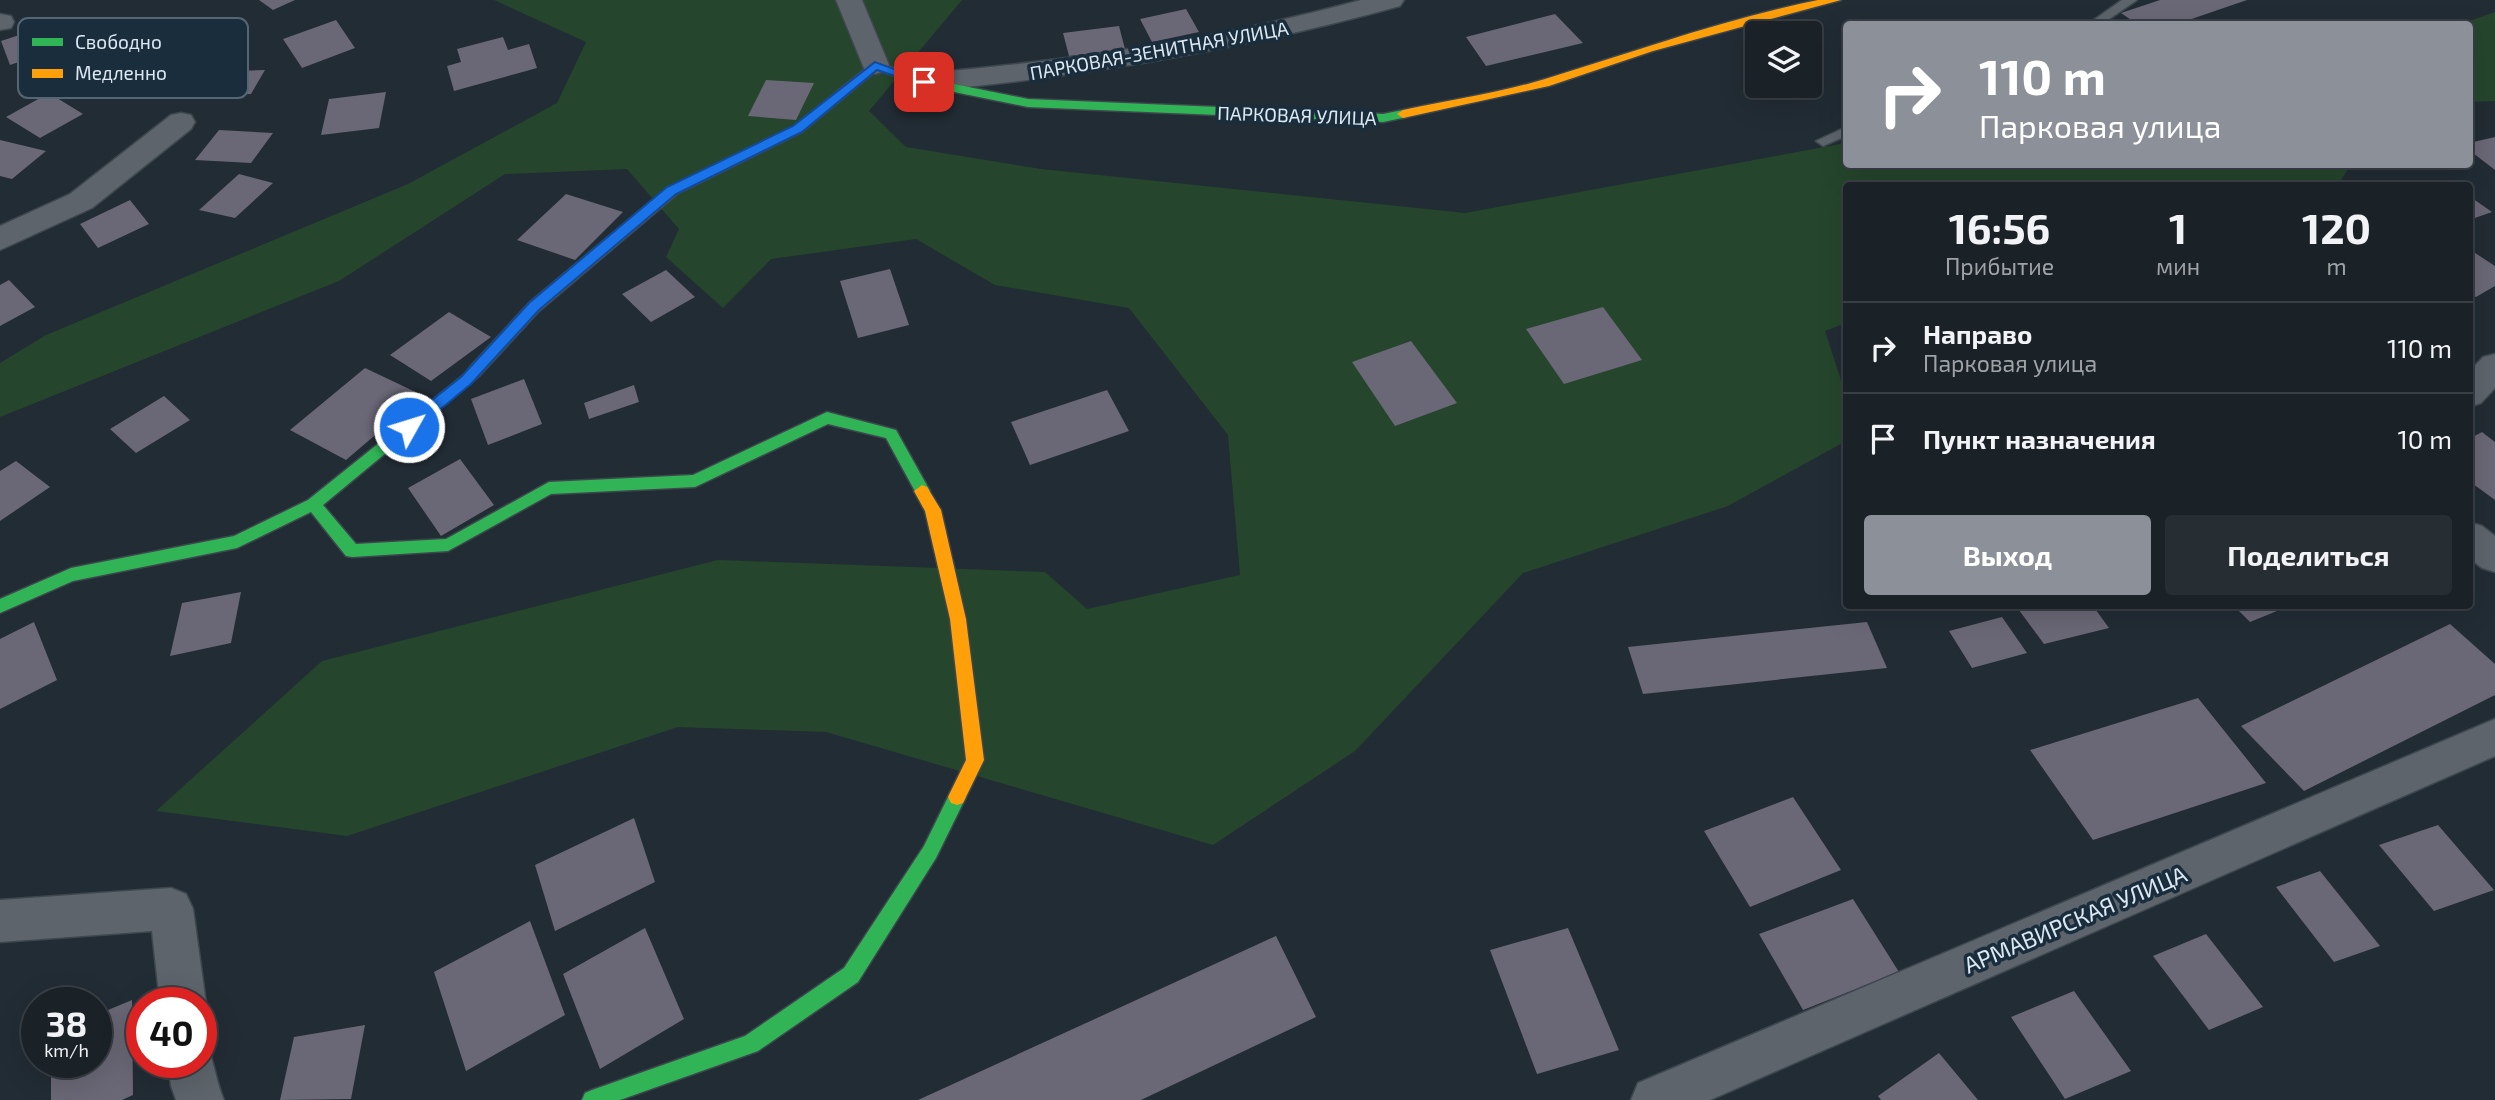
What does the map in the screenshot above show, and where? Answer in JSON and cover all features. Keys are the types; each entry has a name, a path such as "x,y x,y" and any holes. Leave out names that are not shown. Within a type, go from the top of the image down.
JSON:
{"street":[{"path":"0,606 71,575 237,542 313,504 466,381 534,307 671,191 798,129 875,65 849,0"},
{"name":"ПАРКОВАЯ-ЗЕНИТНАЯ УЛИЦА","path":"924,82 1009,76 1086,66 1299,24 1391,0"},
{"name":"ПАРКОВАЯ УЛИЦА","path":"875,65 924,82 1028,103 1383,118 1545,83 1649,48 1785,10 1835,0"},
{"path":"0,239 81,201 181,122"},
{"path":"2473,390 2495,366"},
{"path":"313,504 352,551 448,545 549,488 695,481 827,418 891,434 933,510 958,619 975,760 930,852 851,975 751,1044 592,1100"},
{"path":"2473,540 2495,557"},
{"name":"АРМАВИРСКАЯ УЛИЦА","path":"1654,1100 2495,737"},
{"path":"0,920 171,909 181,987"},
{"path":"193,1078 200,1100"}],"lane":[{"path":"2099,21 2131,0"},
{"path":"1823,141 1843,132"}],"green space":[{"path":"494,0 962,0 869,111 906,147 1041,169 1465,213 1843,144 1843,168 2349,168 2340,182 1843,182 1843,324 1825,331 1843,387 1843,443 1728,506 1523,573 1355,751 1213,845 826,732 678,727 347,836 156,811 322,661 718,560 1045,572 1087,609 1240,575 1228,435 1129,308 995,285 916,239 771,259 723,308 666,257 679,229 627,169 505,174 339,281 0,417 0,363 46,335 408,184 557,103 586,42"},
{"path":"2495,12 2495,101 2473,102 2473,21 2470,21"}],"building":[{"path":"259,0 295,0 273,10"},
{"path":"2160,0 2247,0 2186,21 2133,21 2121,13"},
{"path":"1186,9 1199,32 1152,42 1140,19"},
{"path":"1555,14 1583,43 1486,66 1466,37"},
{"path":"336,20 355,48 302,68 283,39"},
{"path":"1119,26 1125,49 1069,56 1063,33"},
{"path":"18,35 18,62 10,65 1,41"},
{"path":"503,37 508,50 529,44 537,68 454,91 447,66 461,62 457,49"},
{"path":"248,70 265,70 251,94 248,94"},
{"path":"766,80 814,83 796,120 748,116"},
{"path":"386,92 379,128 321,135 329,99"},
{"path":"40,98 57,98 83,114 40,138 6,117"},
{"path":"219,130 273,133 251,163 195,160"},
{"path":"2495,137 2495,170 2473,153 2473,142"},
{"path":"0,140 46,151 12,179 0,176"},
{"path":"239,174 273,183 235,218 199,210"},
{"path":"566,194 623,212 575,260 517,240"},
{"path":"2473,199 2492,212 2473,219"},
{"path":"130,200 149,224 98,248 80,224"},
{"path":"2473,252 2495,266 2495,286 2476,297 2473,295"},
{"path":"890,269 909,325 858,338 840,281"},
{"path":"666,270 695,297 651,322 622,294"},
{"path":"9,280 35,307 0,326 0,285"},
{"path":"1603,307 1642,360 1564,384 1526,329"},
{"path":"449,312 491,337 431,381 390,355"},
{"path":"1411,341 1457,403 1395,426 1352,362"},
{"path":"365,368 422,395 346,460 290,430"},
{"path":"524,379 542,424 488,445 471,399"},
{"path":"634,385 639,402 589,419 584,403"},
{"path":"1107,390 1129,431 1030,465 1011,422"},
{"path":"164,396 190,420 136,453 110,429"},
{"path":"2482,432 2495,442 2495,500 2473,484 2473,437"},
{"path":"460,459 494,505 441,536 408,488"},
{"path":"16,461 50,487 0,521 0,471"},
{"path":"241,592 231,643 170,656 182,603"},
{"path":"2018,609 2095,609 2109,628 2044,644"},
{"path":"2237,609 2282,609 2250,622"},
{"path":"2002,617 2027,653 1972,668 1949,631"},
{"path":"34,622 57,680 0,709 0,639"},
{"path":"1867,622 1887,668 1643,694 1628,647"},
{"path":"2450,624 2495,664 2495,695 2304,791 2241,726"},
{"path":"2198,698 2266,783 2093,840 2030,750"},
{"path":"1793,797 1841,870 1750,907 1704,831"},
{"path":"634,818 655,882 555,931 535,865"},
{"path":"2438,825 2494,890 2434,911 2379,845"},
{"path":"2320,871 2380,946 2334,962 2276,887"},
{"path":"1853,899 1899,972 1803,1010 1759,934"},
{"path":"530,921 565,1015 466,1071 434,972"},
{"path":"645,928 684,1019 600,1069 563,974"},
{"path":"1568,928 1619,1050 1537,1074 1490,950"},
{"path":"2206,934 2263,1007 2209,1030 2153,956"},
{"path":"1276,936 1316,1017 1141,1100 918,1100"},
{"path":"2074,991 2131,1071 2065,1099 2011,1017"},
{"path":"126,1002 126,1078 133,1078 133,1095 122,1100 51,1100 51,1078 112,1078 112,1008"},
{"path":"365,1025 351,1099 280,1100 294,1037"},
{"path":"1939,1053 1978,1100 1881,1100 1878,1096"}],"traffic: fast":[{"path":"929,83 1028,103 1383,118 1403,114"},
{"path":"0,606 71,575 237,542 313,504 475,371"},
{"path":"313,504 352,551 448,545 549,488 695,481 827,418 891,434 922,491"},
{"path":"592,1100 751,1044 851,975 930,852 957,797"}],"traffic: slow":[{"path":"1403,114 1545,83 1649,48 1785,10 1835,0"},
{"path":"475,371 534,307 672,191 798,129 875,65 929,83"},
{"path":"922,491 933,510 958,619 975,760 957,797"}],"route":[{"path":"409,427 466,381 534,307 671,191 798,129 875,65 924,82"}]}
